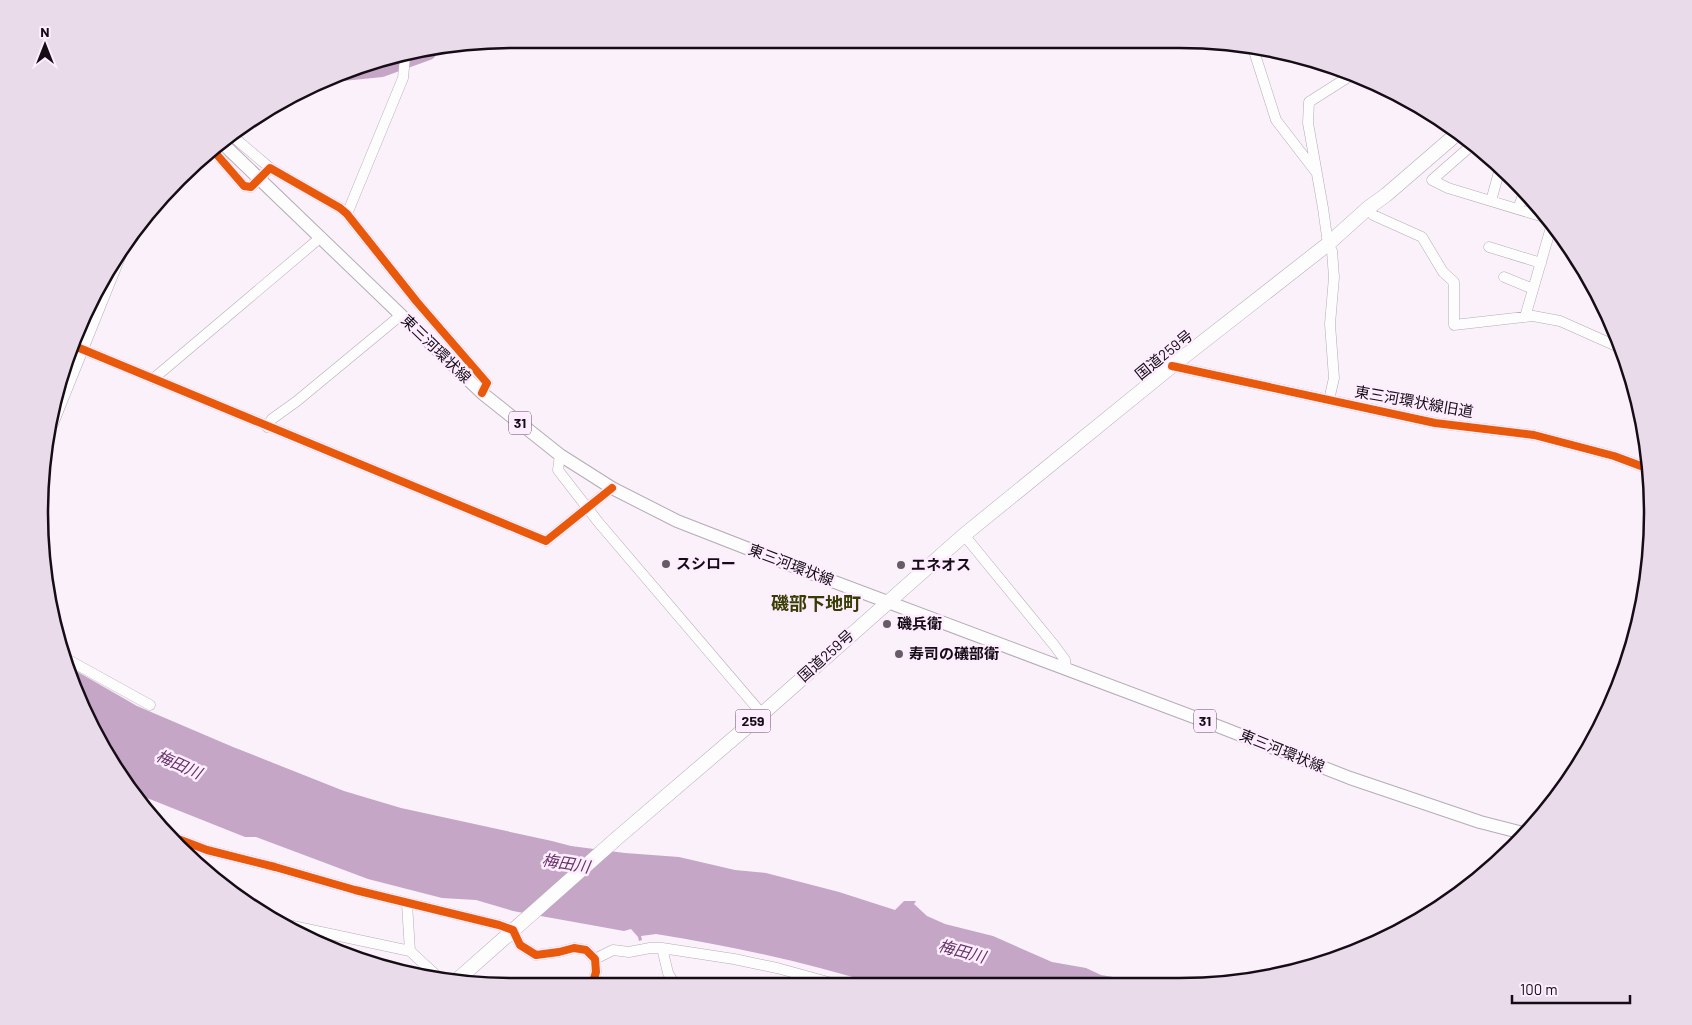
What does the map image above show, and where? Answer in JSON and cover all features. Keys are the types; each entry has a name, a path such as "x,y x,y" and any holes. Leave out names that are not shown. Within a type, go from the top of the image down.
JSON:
{"highway":[{"name":"国道259号","path":"463,975 964,535 1172,366 1328,244 1368,208 1454,137"}],"main road":[{"name":"東三河環状線","path":"226,147 482,393 560,455 612,488 678,522 1215,724 1350,778 1480,822 1517,831"}],"street":[{"path":"1255,53 1276,120 1318,174"},
{"path":"347,214 405,73 405,60"},
{"path":"1329,400 1334,378 1330,324 1334,277 1332,251 1328,244 1318,174 1308,123 1309,102 1346,79"},
{"path":"236,139 270,168 340,208 347,214 417,302 487,383 482,393"},
{"path":"1469,149 1432,180 1448,188 1536,215"},
{"path":"217,154 244,186 251,188 270,168"},
{"path":"1491,201 1498,175"},
{"path":"1518,209 1521,198"},
{"path":"1368,208 1373,215 1414,233 1425,240 1443,272 1454,282 1454,325 1533,316 1560,321 1613,344"},
{"path":"1525,317 1550,232"},
{"path":"152,379 321,237"},
{"path":"1489,247 1541,263"},
{"path":"59,409 112,276"},
{"path":"1504,276 1533,289"},
{"path":"267,426 272,419 297,401 401,315"},
{"path":"78,347 546,541 612,488"},
{"name":"東三河環状線旧道","path":"1172,366 1435,423 1534,435 1614,456 1642,467"},
{"path":"560,455 558,470 600,523 762,714"},
{"path":"964,535 1054,645 1065,660 1066,668"},
{"path":"72,662 150,705"},
{"path":"186,843 408,904 499,924 513,930 520,945 536,955 574,948 586,950 595,959 596,972 594,978"},
{"path":"408,904 410,951"},
{"path":"326,938 410,951 431,971"},
{"path":"595,959 613,950 629,952 662,948 734,959 813,978"},
{"path":"662,948 671,978"}],"water":[{"name":"梅田川","path":"75,671 137,706 233,747 344,791 401,808 571,846 679,857 735,870 766,873 839,892 895,910 904,901 916,901 914,904 927,916 945,924 993,936 1052,962 1086,968 1101,975 1119,978 855,978 740,949 656,934 641,936 642,940 639,941 631,929 624,931 513,911 476,900 442,898 368,879 256,837 245,837 145,797 126,771 95,718"}],"waterway":[{"path":"363,72 382,70 418,57"}],"cycle path":[{"path":"217,154 244,186 251,187 270,168 340,208 347,214 417,302 487,383 482,393"},
{"path":"78,348 546,541 612,488"},
{"path":"1172,366 1435,423 1534,435 1614,456 1642,467"},
{"path":"184,841 207,850 355,890 499,925 513,930 520,945 536,955 574,948 586,950 595,959 596,972 594,978"}],"place":[{"name":"スシロー","path":"666,564"},
{"name":"エネオス","path":"901,565"},
{"name":"磯兵衛","path":"887,624"},
{"name":"寿司の礒部衛","path":"899,654"}],"district":[{"name":"磯部下地町","path":"816,604"}]}
